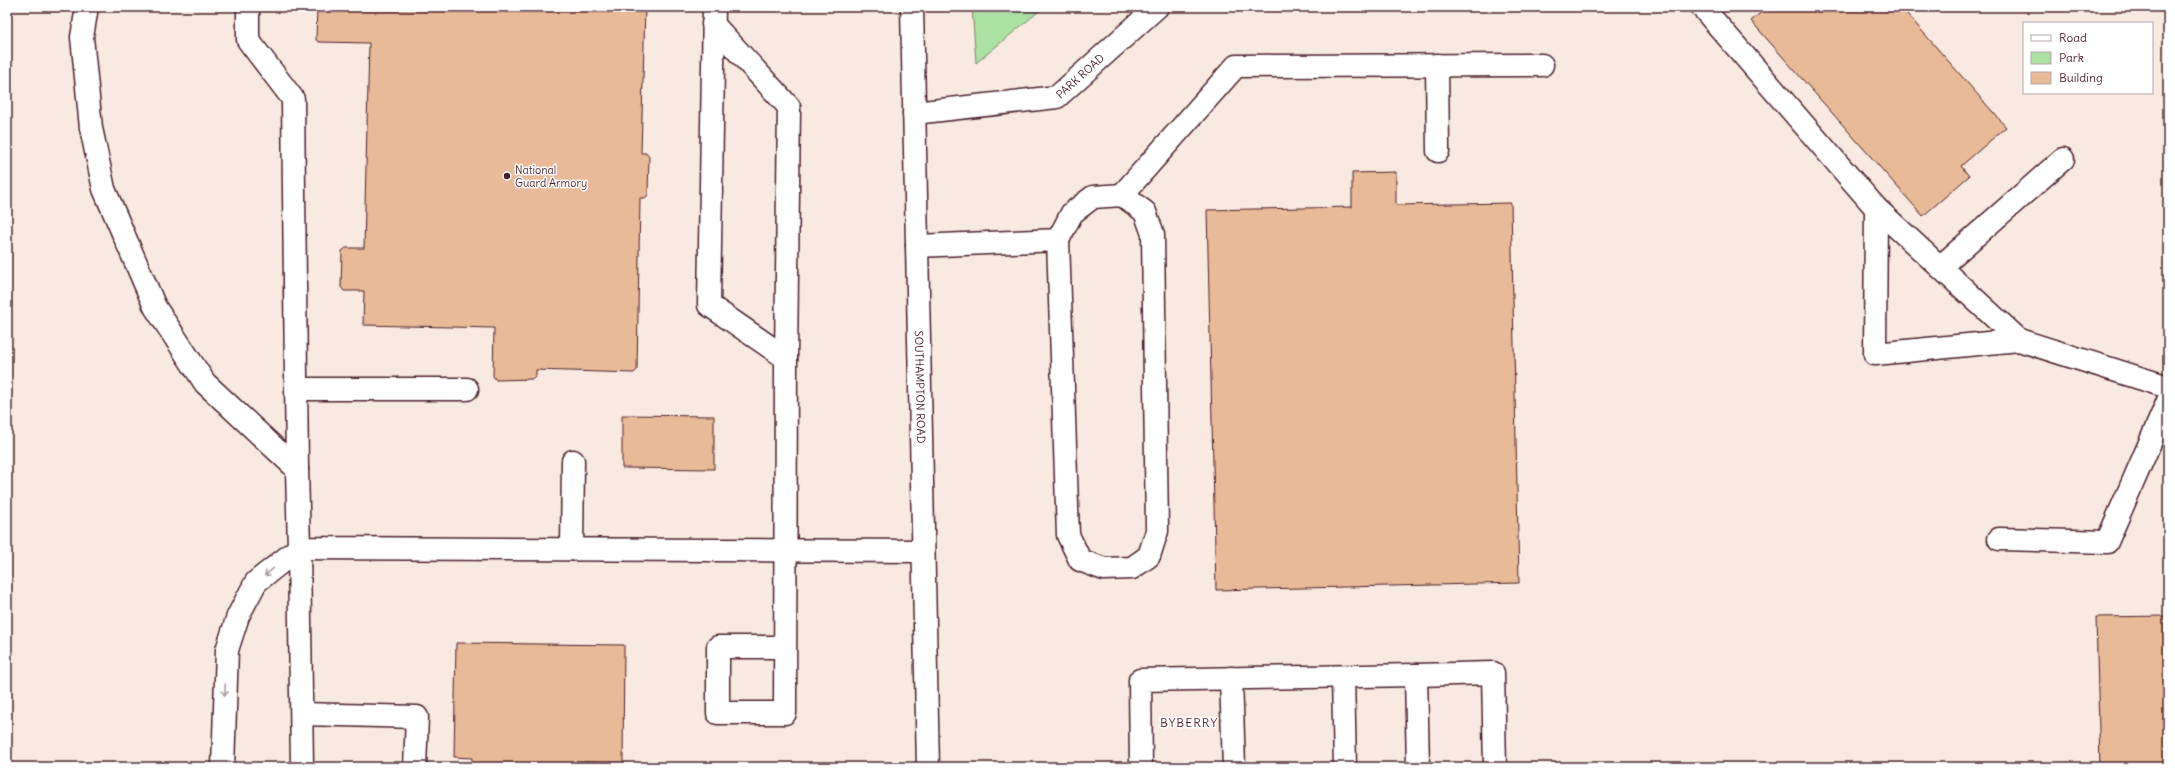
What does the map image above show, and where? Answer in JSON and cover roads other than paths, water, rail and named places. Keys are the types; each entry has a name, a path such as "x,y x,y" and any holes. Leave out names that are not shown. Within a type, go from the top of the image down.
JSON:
{"street":[{"path":"87,7 82,37 91,128 104,189 155,307 205,383 297,469"},
{"path":"248,7 248,40 294,100 296,389 302,767"},
{"name":"SOUTHAMPTON ROAD","path":"912,7 928,767"},
{"name":"PARK ROAD","path":"914,113 1057,98 1157,7"},
{"path":"1702,7 1876,208 2019,340"},
{"path":"713,15 709,305 786,358"},
{"path":"713,15 789,107 785,647"},
{"path":"1437,65 1438,151"},
{"path":"1122,195 1236,66 1542,66"},
{"path":"1940,267 2064,159"},
{"path":"1122,195 1145,212 1153,234 1157,531 1149,556 1132,568 1104,569 1080,560 1068,535 1058,240 1072,213 1093,196 1122,195"},
{"path":"1876,208 1875,354 2019,340 2168,387"},
{"path":"917,246 1058,240"},
{"path":"296,389 467,389"},
{"path":"1999,539 2107,542 2168,401"},
{"path":"572,549 573,461"},
{"path":"223,767 227,650 238,616 256,582 299,548 923,551"},
{"path":"1142,767 1140,680 1493,673 1495,767"},
{"path":"1416,675 1418,767"},
{"path":"1343,676 1345,767"},
{"path":"1231,678 1234,767"},
{"path":"302,714 417,717 415,767"}],"place":[{"name":"National Guard Armory","path":"507,176"}],"district":[{"name":"BYBERRY","path":"1189,722"}]}
